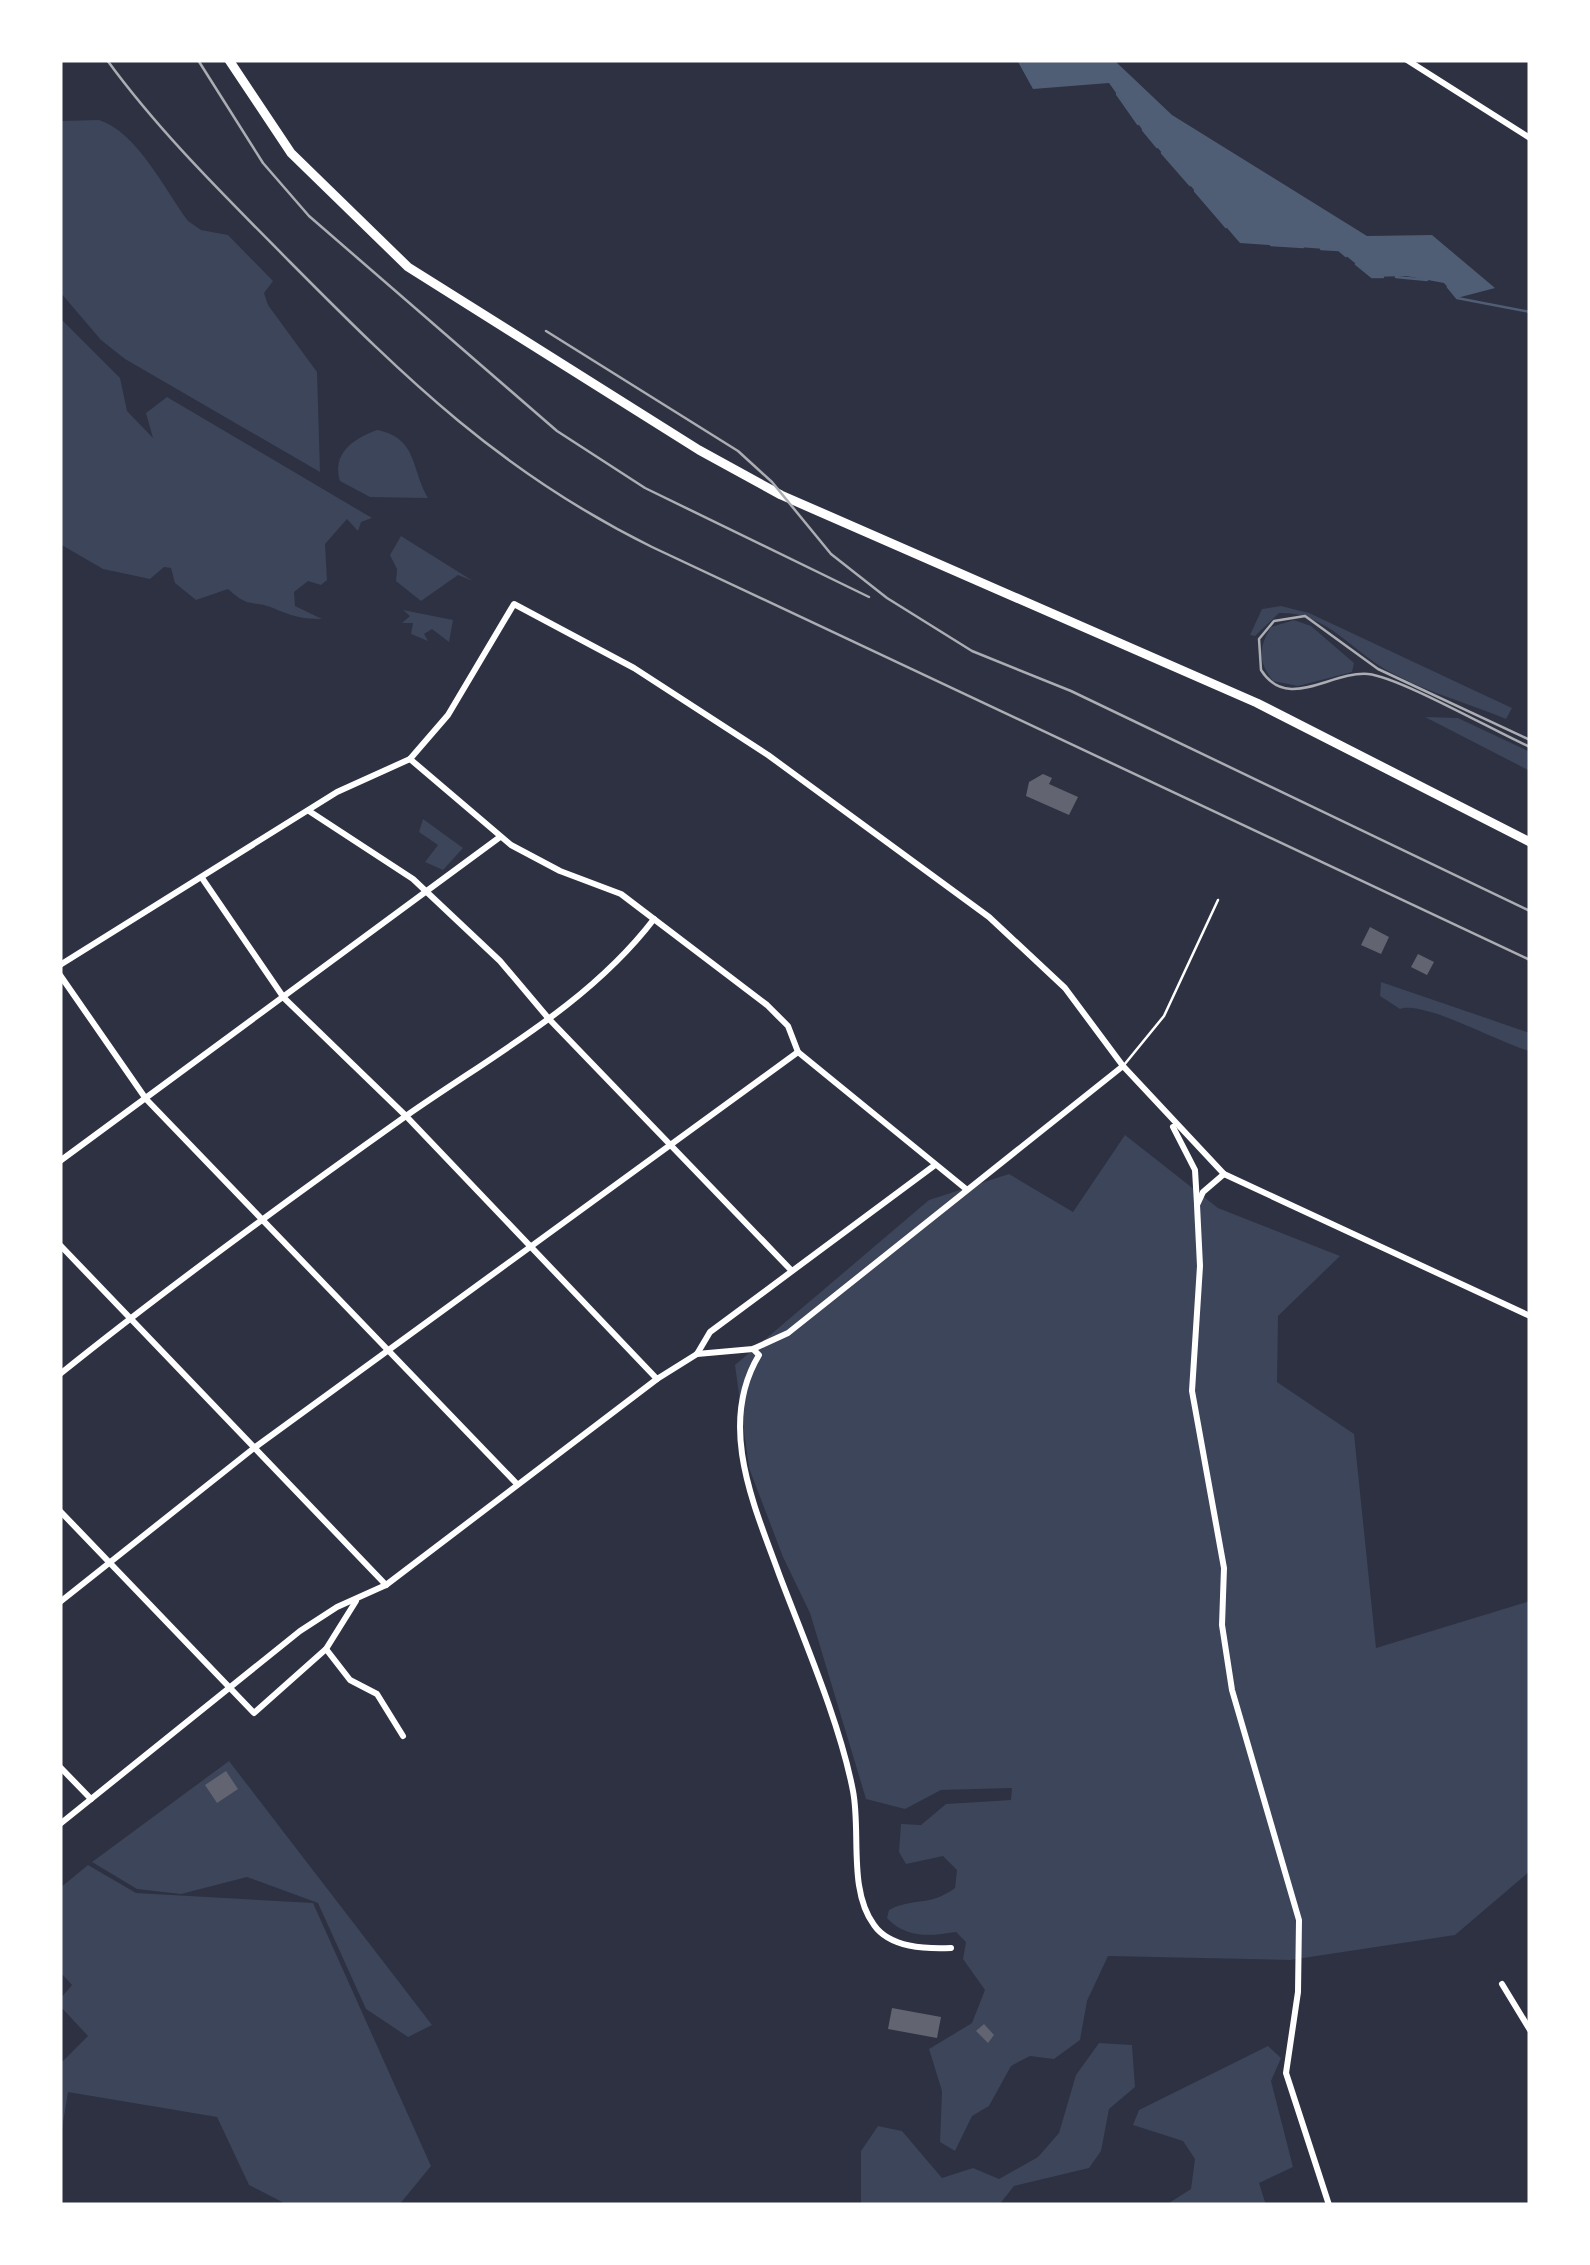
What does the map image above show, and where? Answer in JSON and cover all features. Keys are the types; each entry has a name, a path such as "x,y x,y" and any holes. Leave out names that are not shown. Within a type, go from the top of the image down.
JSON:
{"main road":[{"path":"229,60 290,153 408,267 710,457 781,495 1257,703 1530,842"}],"street":[{"path":"1407,60 1530,138"},
{"path":"60,965 347,787 410,759 448,716 514,604 634,668 698,709 963,896 1065,988 1123,1066 1224,1174 1530,1316"},
{"path":"410,759 500,837 544,864 612,889 767,1004 788,1026 798,1052 966,1189"},
{"path":"310,811 398,868 500,960 549,1019 791,1270"},
{"path":"60,1161 500,837"},
{"path":"202,878 284,998 406,1116 657,1379"},
{"path":"60,1374 130,1318 406,1116 549,1019 617,965 654,919"},
{"path":"60,975 146,1098 517,1484"},
{"path":"60,1602 254,1448 670,1141 798,1052"},
{"path":"697,1354 752,1350 788,1332 1123,1066"},
{"path":"1170,1120 1194,1170 1200,1266 1192,1391 1224,1568 1222,1625 1232,1690 1299,1920 1292,2040 1286,2073 1329,2205"},
{"path":"60,1824 300,1631 386,1585 657,1379 697,1354 710,1332 936,1165"},
{"path":"1197,1206 1204,1192 1224,1174"},
{"path":"60,1245 386,1585"},
{"path":"752,1350 759,1356 744,1380 742,1412 750,1501 816,1677 853,1790 861,1894 874,1926 891,1940 926,1949 951,1948"},
{"path":"60,1511 254,1712 326,1649 357,1600"},
{"path":"326,1649 350,1680 377,1694 403,1736"},
{"path":"60,1767 91,1799"},
{"path":"1502,1984 1530,2030"}],"lane":[{"path":"1123,1066 1146,1044 1164,1016 1218,900"}],"shaded area":[{"path":"1017,60 1114,60 1172,115 1367,236 1432,235 1495,288 1457,298 1444,283 1406,276 1372,277 1339,250 1240,243 1144,132 1109,83 1033,89"},
{"path":"99,120 126,136 138,149 188,221 201,230 228,235 273,281 264,293 268,305 317,372 320,472 125,359 101,340 60,292 60,121"},
{"path":"60,318 120,378 127,411 153,438 146,413 167,397 372,518 361,522 358,531 347,519 325,544 327,580 321,585 308,581 294,592 295,606 322,619 247,602 228,589 196,600 175,583 171,568 164,567 150,579 103,569 60,544"},
{"path":"377,430 407,447 428,498 370,497 340,481 339,463 346,449"},
{"path":"401,536 473,581 458,575 421,601 396,581 397,569 390,555"},
{"path":"1281,606 1309,613 1512,708 1506,719 1420,686 1378,665 1325,626 1296,614 1279,613 1255,636 1250,635 1262,609"},
{"path":"403,610 453,620 449,642 432,629 424,634 428,641 411,634 413,623 402,623 410,616"},
{"path":"1294,620 1311,626 1354,663 1352,672 1298,686 1273,681 1262,661 1264,642 1271,627"},
{"path":"1425,717 1458,718 1530,752 1530,771"},
{"path":"423,819 463,848 443,870 425,862 438,845 419,832"},
{"path":"1381,982 1530,1033 1530,1051 1444,1016 1400,1009 1380,996"},
{"path":"1125,1135 1218,1208 1340,1256 1278,1316 1277,1382 1354,1434 1376,1648 1530,1601 1530,1871 1455,1935 1290,1960 1108,1956 1087,2001 1080,2040 1054,2059 1030,2056 1011,2066 989,2106 972,2116 955,2151 940,2142 942,2091 929,2049 972,2023 985,1990 963,1959 966,1942 956,1932 911,1933 887,1918 889,1910 937,1898 955,1888 957,1870 943,1856 906,1864 899,1852 901,1824 921,1825 946,1804 1011,1800 1012,1788 941,1790 905,1809 866,1799 810,1613 783,1557 749,1468 735,1365 929,1200 1009,1174 1073,1212"},
{"path":"229,1761 432,2025 408,2037 366,2009 318,1903 247,1877 181,1894 137,1889 92,1862"},
{"path":"88,1865 136,1893 313,1903 431,2166 399,2205 288,2205 249,2185 217,2117 68,2092 60,2141 60,2064 88,2036 60,2006 60,1999 72,1985 60,1972 60,1888"},
{"path":"1099,2043 1132,2045 1135,2087 1109,2109 1101,2151 1089,2168 1014,2186 999,2205 861,2205 861,2151 878,2126 902,2131 942,2178 973,2168 999,2179 1038,2157 1059,2133 1076,2075"},
{"path":"1268,2046 1281,2058 1271,2081 1293,2167 1259,2183 1266,2205 1166,2205 1191,2189 1195,2159 1183,2141 1133,2125 1139,2110"}],"building":[{"path":"1043,774 1052,778 1049,784 1078,797 1069,815 1026,796 1029,782"},
{"path":"1370,927 1389,937 1381,954 1361,945"},
{"path":"1418,954 1434,962 1427,975 1411,967"},
{"path":"226,1771 238,1789 217,1803 205,1785"},
{"path":"892,2008 941,2017 937,2038 888,2029"},
{"path":"984,2024 994,2035 988,2043 976,2031"}],"waterway":[{"path":"1117,94 1138,124"},
{"path":"1143,130 1157,147"},
{"path":"1162,153 1190,185"},
{"path":"1195,191 1226,227"},
{"path":"1271,245 1303,247"},
{"path":"1321,249 1339,250 1346,256"},
{"path":"1356,264 1372,277 1383,277"},
{"path":"1396,277 1427,280"},
{"path":"1448,287 1457,298 1530,312"}],"tram line":[{"path":"1530,740 1378,669 1305,616 1274,621 1259,639 1261,670 1284,688 1310,687 1354,675 1382,677 1530,747"}],"railway":[{"path":"107,60 195,164 375,346 459,421 549,488 652,547 1530,960"},
{"path":"198,60 263,163 309,216 557,431 645,488 869,597"},
{"path":"546,331 738,451 772,482 831,554 887,598 972,651 1071,691 1530,911"}]}
